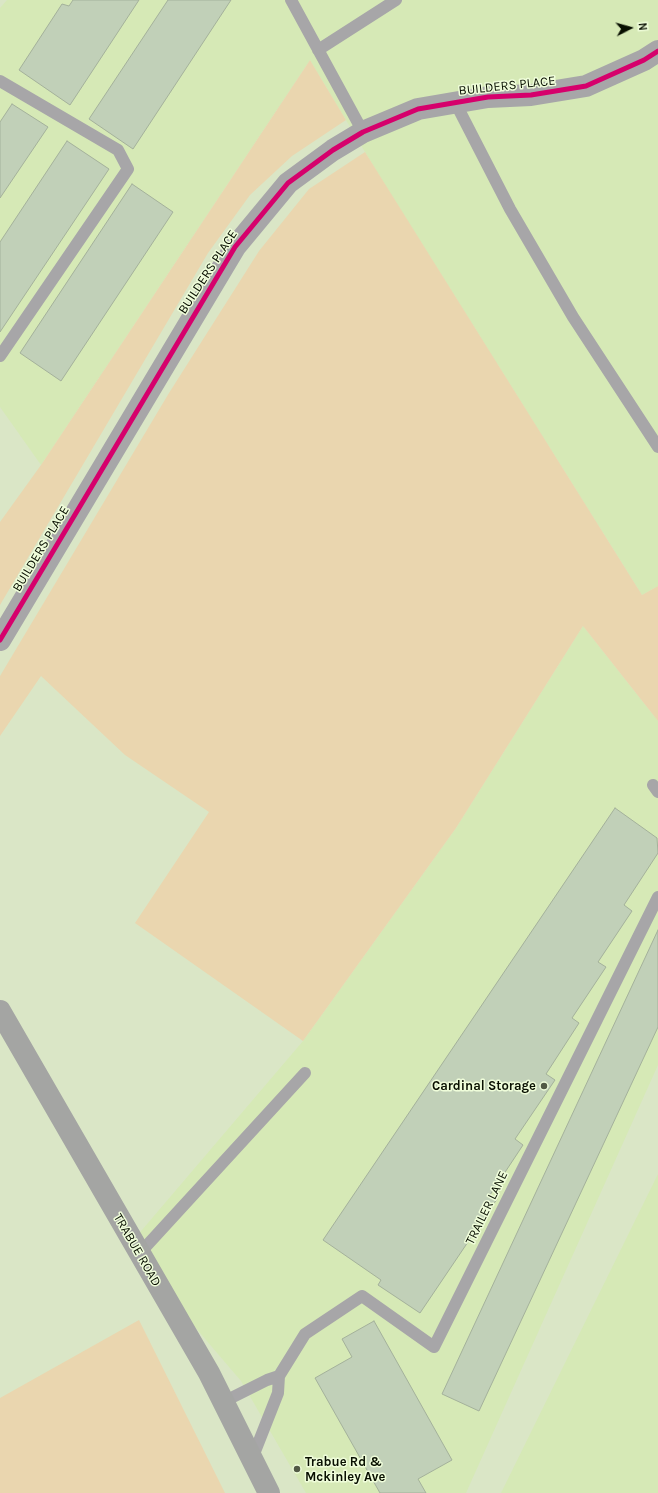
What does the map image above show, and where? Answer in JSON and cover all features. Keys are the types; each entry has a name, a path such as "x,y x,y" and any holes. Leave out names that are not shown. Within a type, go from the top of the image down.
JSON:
{"main road":[{"name":"TRABUE ROAD","path":"0,1011 209,1374 269,1493"}],"street":[{"name":"BUILDERS PLACE","path":"0,640 235,247 288,183 333,150 363,132 418,109 488,97 531,95 586,86 644,60 658,51"}],"lane":[{"path":"291,0 363,132"},
{"path":"318,50 396,0"},
{"path":"0,81 118,150 128,169 0,356"},
{"path":"455,102 510,209 569,310 658,447"},
{"name":"TRAILER LANE","path":"252,1459 278,1393 279,1376 305,1334 362,1296 434,1347 658,897"},
{"path":"139,1254 305,1073"},
{"path":"223,1402 267,1380 279,1376"}],"shaded area":[{"path":"7,0 658,0 658,586 642,595 377,172 310,60 41,465 0,407 0,8"},
{"path":"310,60 346,120 292,156 250,195 208,253 0,605 0,522 41,465"},
{"path":"365,152 642,595 658,586 658,721 583,626 456,828 303,1041 135,923 209,812 125,755 41,676 0,736 0,676 169,393 259,251 309,189"},
{"path":"583,626 658,721 658,1065 466,1493 306,1493 241,1381 171,1299 136,1237 303,1041 456,828"},
{"path":"658,1174 658,1493 501,1493"},
{"path":"139,1320 225,1493 0,1493 0,1398"}],"building":[{"path":"73,0 139,0 70,105 19,70 62,4 69,6"},
{"path":"168,0 231,0 133,149 89,119"},
{"path":"12,104 48,127 0,198 0,122"},
{"path":"67,141 109,169 0,332 0,242"},
{"path":"132,184 173,212 61,381 20,353"},
{"path":"615,808 657,838 658,853 624,905 632,911 598,962 606,967 572,1018 579,1023 546,1074 555,1080 515,1139 523,1145 490,1195 497,1199 420,1313 378,1285 381,1280 323,1240"},
{"path":"658,930 658,1027 479,1411 442,1394"},
{"path":"374,1321 452,1460 418,1479 426,1493 380,1493 315,1378 352,1357 342,1339"}],"cycle path":[{"path":"0,640 235,247 288,183 333,150 363,132 418,109 488,97 531,95 586,86 644,60 658,51"}],"place":[{"name":"Cardinal Storage","path":"544,1086"},
{"name":"Trabue Rd & Mckinley Ave","path":"297,1469"}]}
